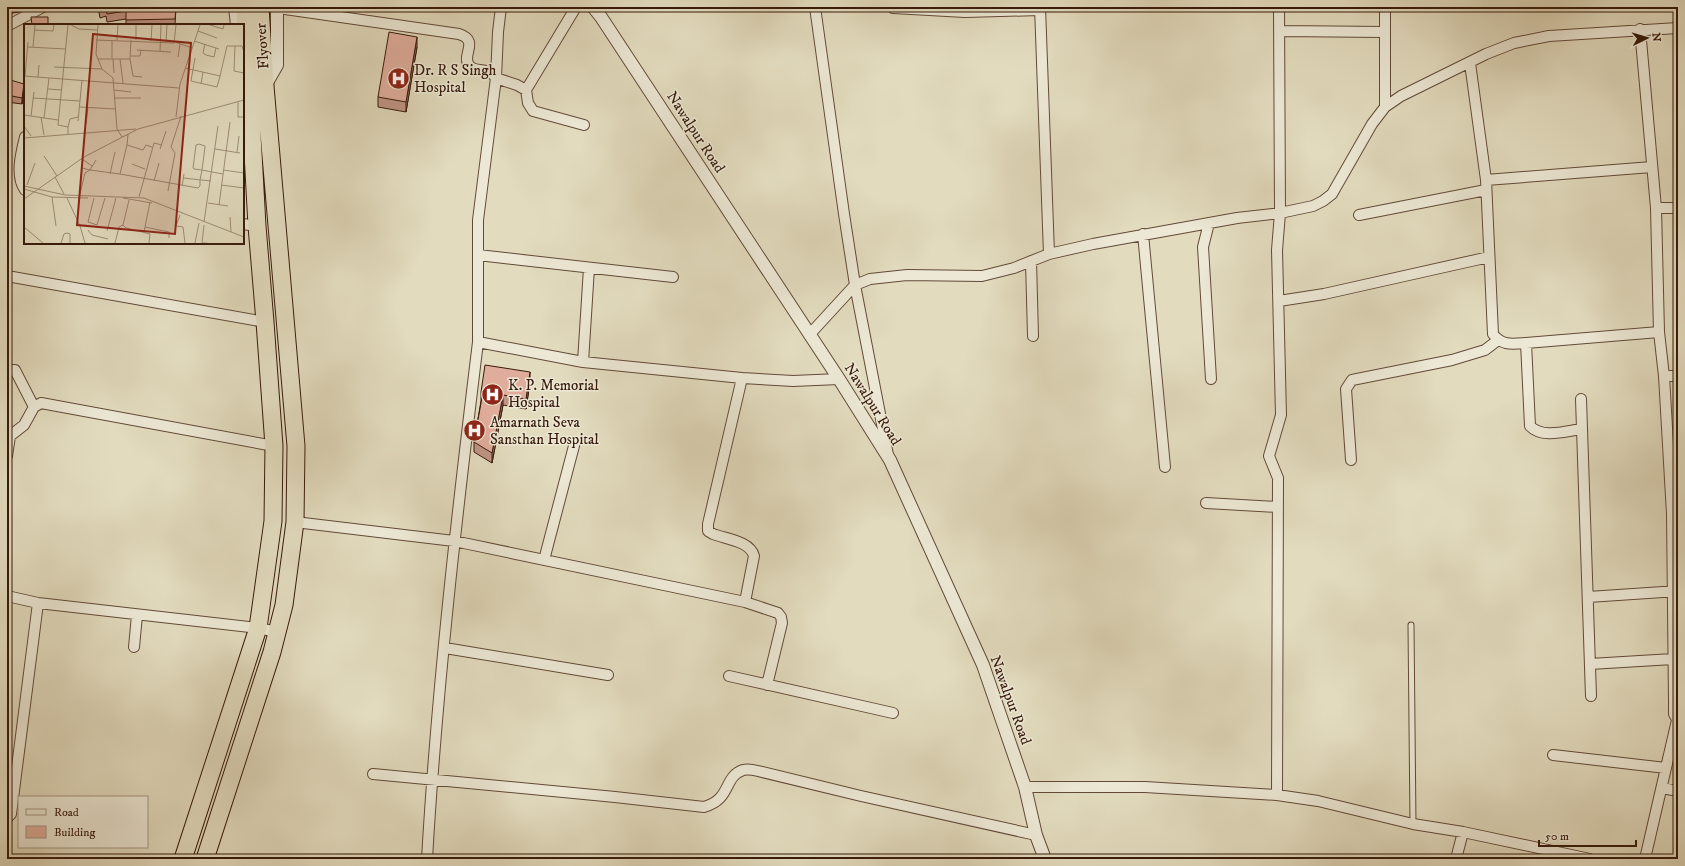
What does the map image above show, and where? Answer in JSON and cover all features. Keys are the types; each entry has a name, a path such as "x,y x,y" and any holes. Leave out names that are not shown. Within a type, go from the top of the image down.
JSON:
{"highway":[{"name":"Flyover","path":"183,859 258,628 273,521 274,446 266,322 250,225 245,7"},
{"name":"Flyover","path":"205,859 272,652 284,605 295,522 296,446 265,86 260,7"}],"street":[{"path":"7,26 43,7"},
{"path":"236,7 237,24"},
{"path":"265,86 277,65 278,7 466,36 470,43 467,61 469,66 474,69 487,70 493,73 496,78 517,85 526,90"},
{"path":"427,859 432,780 454,541 478,342 478,220 496,78 498,32 501,7"},
{"path":"576,7 526,90 528,103 533,111 584,125"},
{"name":"Nawalpur Road","path":"593,7 601,16 810,334 890,460 983,665 1025,787 1036,835 1045,859"},
{"path":"815,7 842,207 855,285 890,460"},
{"path":"1277,795 1278,478 1269,456 1281,415 1277,250 1280,213 1279,7"},
{"path":"1384,107 1385,7"},
{"path":"893,8 965,12 1040,8 1049,254"},
{"path":"810,334 855,285 870,279 884,276 982,276 997,273 1049,254 1143,234 1209,222 1280,213 1313,206 1332,194 1372,124 1384,107 1401,96 1514,43 1549,36 1640,29 1678,28"},
{"path":"1640,29 1656,208 1659,332 1675,513 1675,638 1673,659 1674,714 1678,721 1645,859"},
{"path":"1280,31 1385,32"},
{"path":"1470,63 1486,185 1493,334 1498,340 1506,344 1659,332"},
{"path":"24,140 21,151 19,176 24,188"},
{"path":"1359,215 1486,185 1652,167"},
{"path":"1656,208 1678,208"},
{"path":"1209,222 1203,247 1211,379"},
{"path":"1143,234 1165,467"},
{"path":"478,255 673,277"},
{"path":"1279,301 1324,294 1489,257"},
{"path":"1031,261 1034,336"},
{"path":"583,362 589,268"},
{"path":"7,276 266,322"},
{"path":"1350,460 1346,390 1352,380 1452,360 1485,350 1498,340"},
{"path":"478,342 583,362 742,378 793,381 839,379"},
{"path":"1526,343 1530,426 1535,431 1542,434 1582,429"},
{"path":"7,370 15,370 34,407"},
{"path":"1664,376 1678,376"},
{"path":"742,378 708,524 708,531 748,546 752,550 754,556 745,602"},
{"path":"1581,399 1591,696"},
{"path":"7,456 10,436 24,425 34,407 41,403 274,446"},
{"path":"544,560 575,442"},
{"path":"1206,503 1278,507"},
{"path":"295,522 454,541 745,602 778,613 781,617 782,623 767,685"},
{"path":"1588,597 1675,591"},
{"path":"7,596 38,603 258,628 277,632"},
{"path":"7,818 11,814 38,603"},
{"path":"134,647 137,615"},
{"path":"445,648 608,675"},
{"path":"1590,664 1673,659"},
{"path":"729,676 893,713"},
{"path":"1553,755 1666,768"},
{"path":"373,774 704,807 713,805 721,798 734,775 744,770 758,771 860,796 1036,835"},
{"path":"1025,787 1145,787 1277,795 1318,801 1413,824 1463,832 1590,859"},
{"path":"1662,788 1678,791"},
{"path":"1456,859 1463,832"}],"lane":[{"path":"1411,625 1413,824"}],"building":[{"path":"100,7 176,7 175,19 126,20 126,11 107,14 106,8 100,10"},
{"path":"31,17 48,17 48,24 32,24"},
{"path":"389,32 417,37 406,102 378,97"},
{"path":"7,79 24,84 22,98 7,95"},
{"path":"485,365 530,372 526,399 503,395 492,453 474,442 483,392 481,392"}],"place":[{"name":"Dr. R S Singh Hospital","path":"399,79"},
{"name":"K. P. Memorial Hospital","path":"493,394"},
{"name":"Amarnath Seva Sansthan Hospital","path":"475,431"}]}
